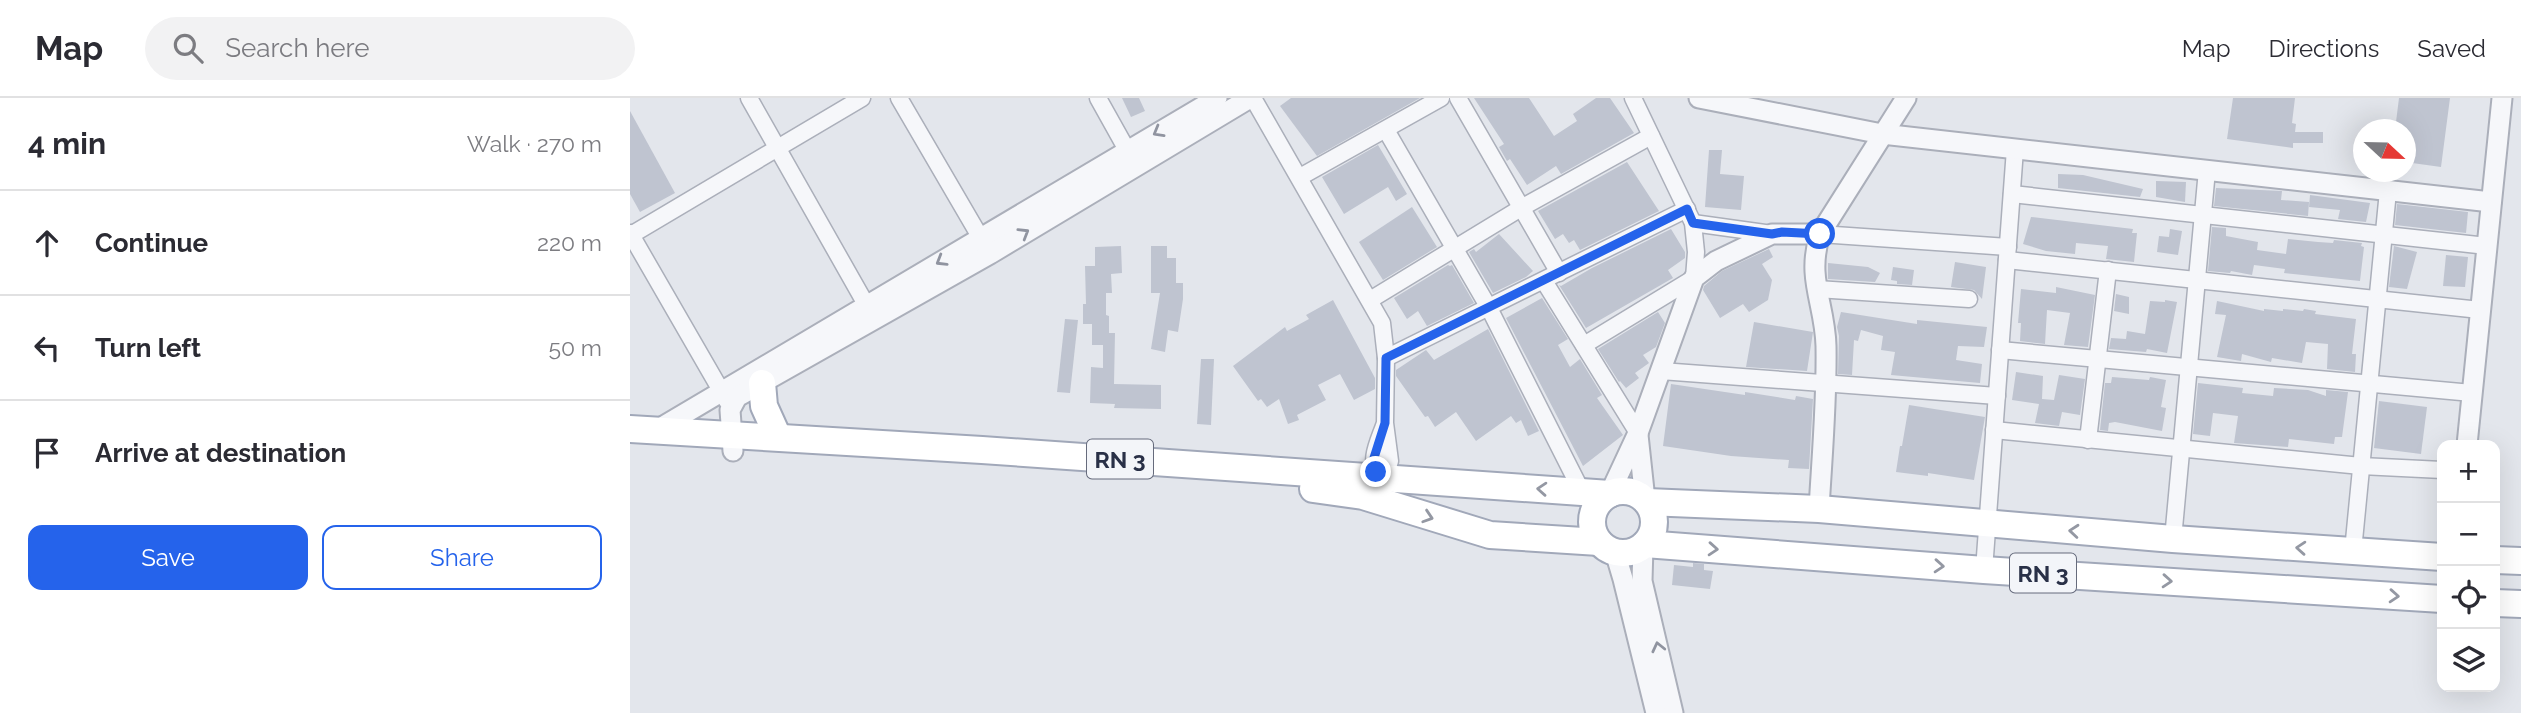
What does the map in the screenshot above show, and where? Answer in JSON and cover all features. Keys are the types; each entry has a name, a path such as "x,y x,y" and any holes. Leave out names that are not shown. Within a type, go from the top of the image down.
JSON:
{"main road":[{"path":"762,383 764,406 778,437"},
{"name":"RN 3","path":"630,429 657,430 733,443 1328,490 1610,493"},
{"name":"RN 3","path":"630,445 733,443 778,437 1380,489 1490,535 1607,547"},
{"path":"1629,491 1646,501 1654,519 1650,537 1644,545 1629,552 1607,547 1594,534 1592,515 1596,506 1610,493 1629,491"},
{"name":"RN 3","path":"1646,501 1819,509 2172,539 2437,556"},
{"name":"RN 3","path":"1644,545 2437,599"},
{"path":"2500,560 2521,561"},
{"path":"2500,603 2521,604"}],"street":[{"path":"749,98 871,312"},
{"path":"733,443 726,399 631,234 862,98"},
{"path":"899,98 986,245"},
{"path":"1098,98 1127,150"},
{"path":"986,245 1127,150 1217,98"},
{"path":"657,430 726,399 986,245 1252,98 1382,323 1386,358 1385,423 1373,461 1380,489"},
{"path":"1300,177 1441,98"},
{"path":"1458,98 1559,273"},
{"path":"1610,493 1638,433 1661,371 1694,278 1696,253 1690,216 1633,98"},
{"path":"1699,98 1882,134 2491,202"},
{"path":"1819,509 1826,382 1825,334 1813,260 1820,234 1906,98"},
{"path":"2467,440 2502,98"},
{"path":"1386,130 1489,308 1582,492"},
{"path":"1370,300 1521,208 1651,136"},
{"path":"1984,570 2015,149"},
{"path":"2172,539 2207,170"},
{"path":"2353,551 2388,191"},
{"path":"2012,194 2487,246"},
{"path":"1386,358 1559,273 1690,216 1772,234"},
{"path":"1584,345 1694,278 1716,261 1772,234 1782,232 2007,254 2109,271 2480,310"},
{"path":"2088,440 2109,271"},
{"path":"1544,281 1638,433 1646,501"},
{"path":"1817,289 1969,299"},
{"path":"726,399 737,397 762,383 871,312"},
{"path":"2000,350 2472,393"},
{"path":"1661,371 1997,396"},
{"path":"1994,430 2181,450 2361,466 2437,470"},
{"path":"1644,545 1642,581 1673,713"},
{"path":"1607,547 1656,713"}],"building":[{"path":"1122,98 1139,98 1145,111 1131,117"},
{"path":"1291,98 1420,98 1317,156 1280,106"},
{"path":"1474,98 1529,98 1554,136 1577,121 1573,114 1596,98 1610,98 1634,133 1561,174 1556,166 1527,185 1510,159 1507,161 1499,147 1504,144"},
{"path":"2233,98 2295,98 2292,123 2296,124 2295,132 2323,132 2323,143 2293,143 2293,148 2227,139"},
{"path":"2399,98 2450,98 2441,167 2416,164 2416,119 2396,119"},
{"path":"630,111 675,193 640,212 630,194"},
{"path":"1378,145 1407,194 1396,201 1388,187 1344,214 1322,177"},
{"path":"1709,150 1722,150 1720,174 1744,176 1741,210 1705,207"},
{"path":"1627,162 1659,211 1580,250 1574,240 1569,243 1563,234 1555,239 1538,211"},
{"path":"2058,174 2083,175 2143,189 2140,197 2058,188"},
{"path":"2156,181 2186,182 2185,202 2156,197"},
{"path":"2216,188 2282,191 2281,200 2309,202 2308,216 2214,206"},
{"path":"2310,195 2370,203 2366,222 2338,219 2340,210 2309,207"},
{"path":"2397,204 2468,212 2466,233 2395,225"},
{"path":"1412,207 1437,247 1383,280 1359,242"},
{"path":"2031,217 2133,229 2132,233 2137,233 2134,262 2106,259 2108,246 2076,243 2075,254 2046,251 2023,244"},
{"path":"2212,227 2226,228 2226,236 2258,242 2257,250 2286,254 2288,239 2362,243 2361,246 2364,247 2360,281 2284,273 2285,269 2254,265 2252,275 2208,271"},
{"path":"1671,229 1685,252 1685,258 1668,270 1673,278 1586,328 1559,285"},
{"path":"2170,229 2182,231 2178,255 2157,252 2159,236 2169,237"},
{"path":"1499,234 1533,271 1493,293 1469,252 1474,249 1476,252"},
{"path":"1121,246 1122,273 1111,274 1112,293 1106,293 1109,333 1115,333 1114,384 1161,385 1161,409 1114,408 1115,404 1090,403 1091,367 1103,368 1103,345 1092,345 1092,324 1083,324 1083,304 1086,304 1085,266 1095,266 1095,247"},
{"path":"1151,246 1167,246 1167,258 1176,258 1176,283 1183,283 1178,332 1168,330 1165,352 1151,349 1160,293 1151,293"},
{"path":"2394,246 2417,252 2407,289 2389,287"},
{"path":"1769,249 1773,257 1762,264 1772,280 1768,300 1749,312 1743,304 1720,318 1703,290 1704,286 1722,271"},
{"path":"2446,255 2468,257 2465,287 2443,286"},
{"path":"1955,262 1986,267 1982,299 1974,290 1951,287"},
{"path":"1828,263 1868,267 1880,273 1875,282 1828,279"},
{"path":"1452,265 1474,303 1427,326 1418,311 1407,319 1394,298"},
{"path":"1893,267 1914,270 1912,285 1897,284 1897,281 1891,280"},
{"path":"2056,287 2095,295 2088,347 2064,345 2070,313 2047,310 2045,344 2020,341 2021,323 2018,323 2021,289 2056,293"},
{"path":"2116,294 2129,297 2129,314 2114,311"},
{"path":"1542,298 1568,339 1558,345 1570,367 1580,359 1602,395 1597,398 1623,435 1583,466 1506,318"},
{"path":"1333,300 1375,378 1375,389 1354,400 1340,374 1318,385 1326,400 1297,415 1299,420 1288,424 1279,399 1267,407 1261,399 1258,401 1233,366 1285,327 1287,331 1309,319 1306,315"},
{"path":"2150,301 2177,302 2167,353 2147,349 2146,352 2109,349 2111,338 2126,339 2127,331 2145,334"},
{"path":"2217,301 2264,311 2304,309 2316,311 2315,314 2356,319 2352,354 2356,354 2355,372 2327,369 2328,344 2306,342 2302,363 2272,358 2271,362 2242,354 2241,361 2217,357 2226,315 2215,314"},
{"path":"1658,312 1665,323 1656,347 1643,355 1649,363 1635,373 1639,378 1626,388 1619,382 1598,349"},
{"path":"1841,312 1917,324 1917,320 1987,327 1984,347 1958,346 1956,360 1982,364 1980,383 1891,375 1895,352 1881,350 1883,336 1861,330 1858,341 1854,340 1852,375 1838,374 1837,327"},
{"path":"1065,319 1078,320 1070,393 1057,392"},
{"path":"1754,322 1813,332 1807,371 1746,367"},
{"path":"1488,329 1539,431 1528,436 1521,420 1516,423 1511,416 1476,441 1456,412 1435,427 1396,376 1396,370 1426,350 1434,360"},
{"path":"1201,359 1214,359 1211,425 1197,424"},
{"path":"2016,372 2043,376 2042,399 2054,400 2059,375 2085,379 2080,415 2062,412 2059,426 2035,423 2039,404 2012,400"},
{"path":"2112,377 2149,380 2150,377 2166,380 2161,407 2166,408 2162,431 2115,422 2109,423 2108,431 2100,430 2105,383 2111,383"},
{"path":"2198,383 2243,388 2242,393 2273,396 2274,388 2308,390 2326,396 2326,390 2348,392 2342,437 2335,437 2334,444 2289,439 2288,447 2234,443 2238,416 2213,413 2210,436 2193,434"},
{"path":"1671,384 1745,395 1745,392 1795,400 1796,396 1813,399 1809,469 1788,468 1789,460 1731,456 1663,446"},
{"path":"2379,401 2427,407 2421,454 2374,448"},
{"path":"1909,405 1985,417 1974,480 1928,473 1928,476 1896,472"},
{"path":"1693,563 1704,564 1704,570 1713,571 1710,589 1672,585 1674,565 1693,567"}],"route":[{"path":"1376,472 1373,461 1385,423 1386,358 1687,209 1693,223 1772,234 1820,234"}]}
